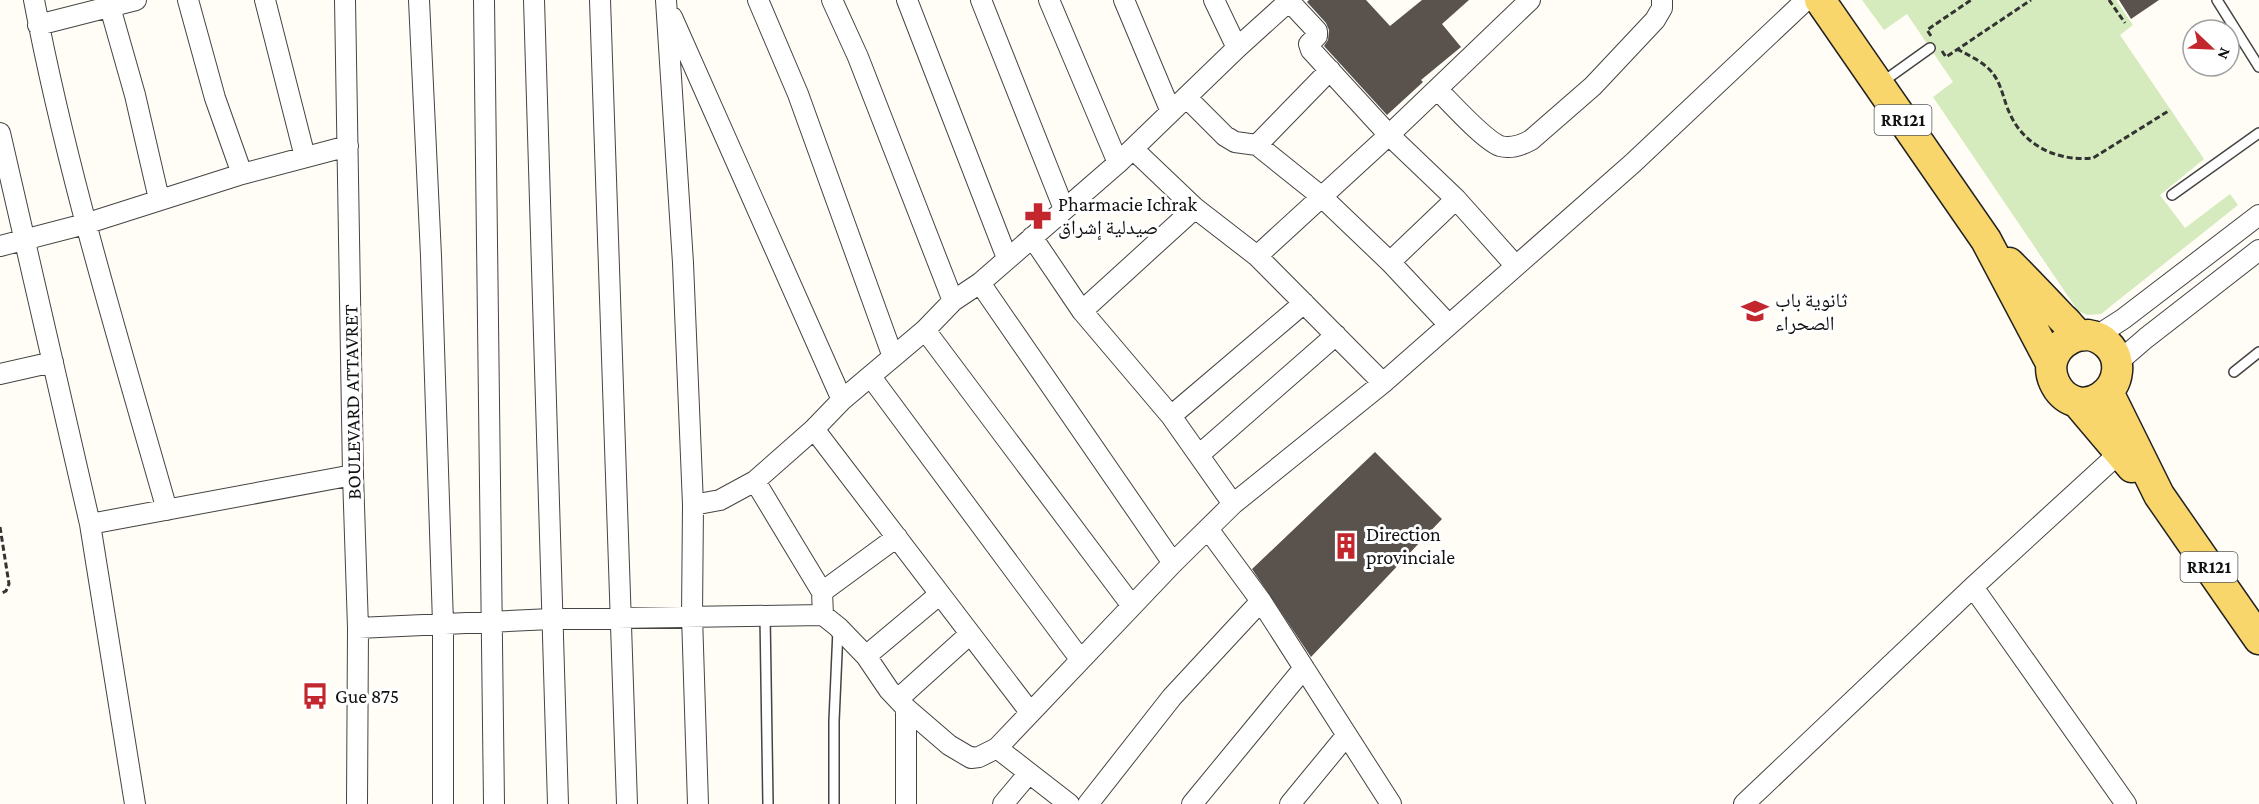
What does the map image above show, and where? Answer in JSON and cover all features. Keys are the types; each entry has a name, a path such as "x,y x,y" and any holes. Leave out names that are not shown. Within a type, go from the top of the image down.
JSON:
{"main road":[{"name":"RR121","path":"1820,0 1986,240 2051,363 2051,375 2058,390 2066,398 2078,402 2125,447 2259,639"},
{"name":"RR121","path":"1986,240 2087,336 2109,346 2117,363"},
{"path":"2051,363 2060,346 2069,339 2087,336"},
{"path":"2078,402 2098,399 2108,392 2116,380 2117,363"},
{"name":"RR121","path":"2108,392 2125,447"}],"street":[{"path":"34,0 85,224 167,510"},
{"path":"38,25 109,3 136,0"},
{"path":"188,0 215,98 242,174"},
{"path":"265,0 305,158"},
{"name":"BOULEVARD ATTAVRET","path":"345,0 353,474 358,628 357,804"},
{"path":"419,0 432,279 443,623 443,804"},
{"path":"484,0 494,804"},
{"path":"534,0 558,804"},
{"path":"600,0 627,804"},
{"path":"758,0 798,94 893,357"},
{"path":"832,0 858,57 953,301"},
{"path":"907,0 1007,258"},
{"path":"981,0 1064,209"},
{"path":"1049,0 1118,163"},
{"path":"1124,0 1171,112"},
{"path":"1214,0 1237,48"},
{"path":"693,505 720,500 755,481 814,429 842,400 925,330 953,301 980,283 1118,163 1289,0 1317,30 1317,36 1308,46 1389,135 1456,199 1515,266"},
{"path":"1437,90 1499,146 1521,145 1531,140 1593,86 1655,20 1662,8 1662,0"},
{"path":"755,481 822,592 830,621 866,656 902,704 949,745 966,756 979,757 997,748 1080,659 1233,504 1383,383 1449,325 1633,163 1806,0"},
{"path":"1257,256 1437,90 1523,2"},
{"path":"109,3 135,95 159,199"},
{"path":"667,3 842,400"},
{"path":"667,3 683,263 693,505 692,616 698,804"},
{"path":"1257,145 1330,70"},
{"path":"1186,97 1225,136 1235,142 1257,145 1322,197 1390,262 1449,325"},
{"path":"0,133 90,524 135,804"},
{"path":"0,246 85,224 242,174 348,146"},
{"path":"1132,149 1195,208 1257,256 1383,383"},
{"path":"1390,262 1456,199"},
{"path":"1082,311 1195,208"},
{"path":"2087,336 2123,319 2259,215"},
{"path":"1032,237 1082,311 1171,416 1200,454 1233,504"},
{"path":"2117,363 2259,250"},
{"path":"980,283 1173,563"},
{"path":"1171,416 1304,303"},
{"path":"925,330 1132,606"},
{"path":"1200,454 1336,335"},
{"path":"0,374 53,362"},
{"path":"871,377 1080,659"},
{"path":"814,429 1030,712"},
{"path":"1744,804 2125,447"},
{"path":"90,524 353,474"},
{"path":"1208,529 1261,602 1390,804"},
{"path":"822,592 897,537"},
{"path":"1973,587 2126,804"},
{"path":"866,656 940,594"},
{"path":"1088,804 1172,697 1261,602"},
{"path":"358,628 552,618 765,615 830,621"},
{"path":"906,804 902,704 970,634"},
{"path":"1192,804 1304,668"},
{"path":"1290,804 1347,736"},
{"path":"997,748 1069,804"},
{"path":"1003,804 1029,773"}],"lane":[{"path":"2217,0 2259,67"},
{"path":"1879,84 1930,48"},
{"path":"2172,195 2259,134"},
{"path":"2234,372 2259,352"},
{"path":"765,615 768,804"},
{"path":"830,621 834,721 834,804"}],"path":[{"path":"1971,0 1927,30 1946,57 2031,0"},
{"path":"2109,0 2125,23"},
{"path":"1957,49 1990,69 1996,78 2011,117 2023,133 2040,148 2058,156 2093,158 2170,110"},
{"path":"0,527 9,584 6,591 0,594"}],"green space":[{"path":"1862,0 2116,0 2133,25 2120,35 2204,159 2160,195 2185,228 2230,194 2238,205 2101,314 2087,315 2078,311 1933,97 1953,82 1907,14 1884,30"}],"building":[{"path":"1309,0 1366,0 1390,26 1422,0 1469,0 1442,24 1461,47 1421,80 1423,82 1387,115 1324,46 1328,40 1329,30 1326,23 1307,2"},
{"path":"2119,0 2159,0 2131,19"},
{"name":"Direction provinciale","path":"1375,452 1442,519 1311,657 1252,569"}],"place":[{"name":"Pharmacie Ichrak صيدلية إشراق","path":"1038,216"},
{"name":"ثانوية باب الصحراء","path":"1755,311"},
{"name":"Direction provinciale","path":"1346,546"},
{"name":"Gue 875","path":"315,696"}]}
